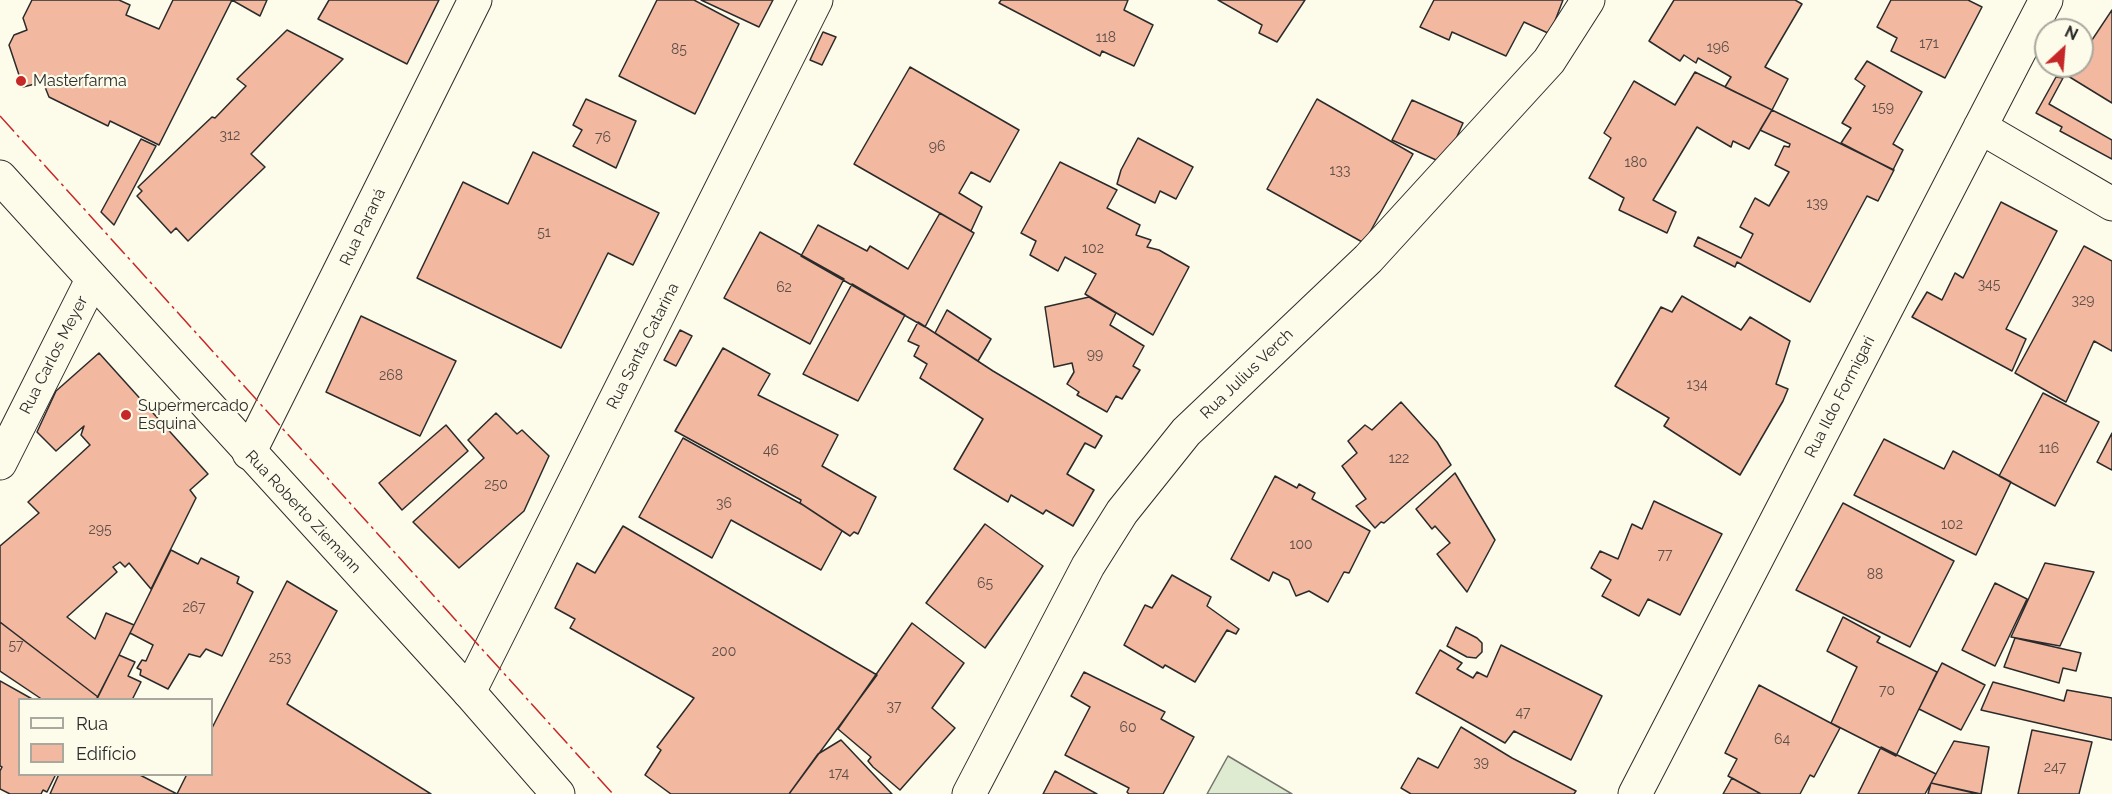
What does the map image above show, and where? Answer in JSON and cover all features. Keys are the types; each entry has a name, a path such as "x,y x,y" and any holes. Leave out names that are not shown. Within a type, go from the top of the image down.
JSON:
{"street":[{"name":"Rua Paraná","path":"249,453 475,0"},
{"name":"Rua Santa Catarina","path":"469,692 816,0"},
{"name":"Rua Julius Verch","path":"969,794 1088,566 1122,512 1186,432 1368,259 1541,70 1588,0"},
{"name":"Rua Ildo Formigari","path":"1635,794 2046,0"},
{"path":"1980,127 2112,204"},
{"name":"Rua Roberto Ziemann","path":"0,177 469,692 558,794"},
{"name":"Rua Carlos Meyer","path":"0,463 92,280"}],"green space":[{"path":"1228,756 1292,794 1207,794"}],"building":[{"path":"32,0 119,0 130,5 126,15 159,29 173,0 232,0 159,145 110,121 108,126 49,97 43,82 23,87 9,45 14,35 27,30 23,18"},
{"path":"232,0 267,0 260,16"},
{"path":"329,0 439,0 407,64 318,19"},
{"path":"657,0 694,0 739,24 695,114 619,76"},
{"path":"701,0 773,0 759,27"},
{"path":"1001,0 1128,0 1124,10 1153,25 1134,66 1102,51 1100,56 999,3"},
{"path":"1218,0 1305,0 1277,42 1259,33 1262,25"},
{"path":"1434,0 1563,0 1550,34 1524,22 1506,56 1452,32 1449,40 1420,27"},
{"path":"1674,0 1795,0 1802,4 1765,67 1788,79 1772,110 1725,87 1731,77 1698,58 1696,63 1684,55 1680,61 1649,41"},
{"path":"1891,0 1968,0 1982,7 1945,78 1891,51 1897,38 1877,27"},
{"path":"2112,10 2112,103 2071,78 2094,78 2094,37"},
{"path":"287,30 343,59 251,154 265,167 188,241 176,228 171,233 137,196 142,191 138,187 212,117 215,118 246,86 237,79"},
{"path":"823,32 836,37 822,65 810,60"},
{"path":"1867,61 1922,92 1893,144 1903,150 1893,170 1841,143 1851,128 1842,123 1865,86 1855,79"},
{"path":"910,67 1019,130 990,182 971,172 959,193 982,207 971,231 854,164"},
{"path":"1695,72 1772,110 1749,149 1733,141 1731,147 1697,127 1653,200 1676,212 1667,233 1619,210 1624,198 1589,178 1611,138 1604,133 1634,81 1675,105"},
{"path":"2055,78 2063,78 2049,104 2112,140 2112,159 2060,131 2062,127 2036,113"},
{"path":"586,99 636,121 616,168 573,146 582,130 573,125"},
{"path":"1317,99 1413,154 1364,243 1267,189"},
{"path":"1412,100 1463,123 1445,164 1392,140"},
{"path":"1772,110 1894,170 1878,201 1867,196 1810,302 1737,262 1735,267 1694,246 1698,237 1741,258 1753,234 1740,227 1755,198 1769,206 1789,172 1775,165 1784,146 1789,147 1790,144 1760,130"},
{"path":"1138,138 1193,167 1176,199 1160,191 1155,203 1117,184 1121,170"},
{"path":"141,139 156,146 114,225 101,212"},
{"path":"533,152 659,213 633,265 608,253 561,348 417,278 463,182 508,204"},
{"path":"1060,162 1117,190 1107,208 1140,225 1136,235 1151,240 1147,247 1159,250 1189,267 1153,335 1085,294 1096,274 1065,257 1058,271 1030,255 1036,241 1021,233"},
{"path":"2001,202 2057,231 2006,329 2026,339 2012,371 1912,317 1927,292 1942,300 1955,273 1963,278"},
{"path":"940,213 974,233 925,327 801,256 818,225 867,251 870,246 908,269"},
{"path":"760,232 844,279 810,344 724,298"},
{"path":"2084,246 2112,261 2112,351 2094,341 2066,402 2015,373"},
{"path":"852,284 905,315 858,401 803,374"},
{"path":"1682,296 1741,330 1750,317 1790,341 1776,384 1788,389 1740,475 1664,426 1669,418 1615,386 1661,307 1672,312"},
{"path":"1089,297 1116,313 1110,325 1144,346 1133,366 1140,370 1122,399 1116,396 1107,412 1077,395 1079,392 1067,384 1074,372 1072,363 1054,367 1045,307"},
{"path":"947,310 991,339 978,361 935,333"},
{"path":"361,316 456,361 420,436 326,392"},
{"path":"918,322 993,371 1102,436 1095,448 1085,443 1067,474 1094,490 1073,526 1046,510 1043,514 1011,495 1008,502 954,469 983,419 920,378 927,364 914,356 919,346 908,341"},
{"path":"680,330 692,336 676,366 664,360"},
{"path":"723,348 770,374 758,395 838,435 822,466 876,497 858,534 854,532 850,536 800,503 801,500 675,431"},
{"path":"99,353 208,474 190,490 196,498 151,589 129,563 125,567 120,562 113,567 117,572 67,617 95,639 106,613 134,625 98,697 0,622 0,546 39,513 28,502 90,445 81,435 84,426 56,451 37,432 56,391"},
{"path":"2043,393 2099,422 2055,506 1999,476"},
{"path":"1401,402 1437,442 1451,465 1384,523 1381,522 1375,528 1356,506 1366,499 1342,466 1357,453 1348,441 1365,425 1372,430"},
{"path":"496,413 517,434 522,430 549,456 524,511 459,568 413,522 484,458 468,440"},
{"path":"446,425 468,451 402,510 379,483"},
{"path":"2112,433 2112,470 2097,462"},
{"path":"683,438 803,505 842,531 821,570 731,520 712,558 639,517"},
{"path":"1884,439 1944,469 1953,451 2011,482 1976,555 1854,495"},
{"path":"1455,473 1495,540 1467,592 1437,554 1450,543 1435,526 1432,529 1416,509"},
{"path":"1275,476 1297,488 1299,484 1315,493 1312,499 1370,531 1349,573 1344,572 1328,602 1309,591 1296,596 1289,580 1273,572 1269,581 1231,559"},
{"path":"1654,501 1722,534 1680,615 1648,599 1639,616 1602,596 1611,580 1591,568 1600,551 1618,559 1632,524 1642,529"},
{"path":"1843,503 1954,561 1910,647 1796,590"},
{"path":"985,524 1043,566 985,648 926,603"},
{"path":"623,526 877,675 789,794 671,794 645,775 661,750 657,747 694,698 570,628 575,619 555,608 577,563 595,573"},
{"path":"171,550 198,564 201,558 239,577 237,583 253,592 222,656 206,649 200,657 189,654 168,689 140,675 141,670 137,668 142,660 146,661 153,645 130,633"},
{"path":"2045,563 2094,572 2060,646 2011,637"},
{"path":"1172,575 1211,597 1207,606 1239,629 1236,634 1227,630 1195,682 1165,665 1163,668 1124,645 1145,605 1152,608"},
{"path":"287,581 337,611 287,704 431,794 177,794 186,776 213,776 213,726"},
{"path":"1995,583 2027,599 1995,666 1962,650"},
{"path":"1843,617 1880,637 1877,642 1937,672 1896,756 1831,723 1857,667 1827,651"},
{"path":"0,622 98,697 40,698 0,671"},
{"path":"912,623 964,663 932,708 955,728 900,790 873,767 868,761 871,757 838,729"},
{"path":"1456,627 1482,643 1482,652 1476,658 1467,657 1447,646"},
{"path":"2015,638 2081,653 2076,671 2063,668 2059,683 2004,667"},
{"path":"1501,645 1602,696 1571,760 1514,731 1505,743 1416,693 1440,650 1462,663 1457,669 1473,678 1477,672 1487,677"},
{"path":"119,655 135,662 128,676 141,682 133,698 97,698"},
{"path":"1942,663 1985,685 1961,730 1919,709"},
{"path":"1084,672 1165,712 1161,719 1194,737 1163,794 1129,794 1127,792 1129,788 1065,755 1090,707 1071,696"},
{"path":"0,681 30,698 18,698 18,776 55,776 47,792 43,790 41,794 10,794 0,789 2,767 0,766"},
{"path":"1993,682 2064,701 2067,690 2112,698 2112,740 1981,710"},
{"path":"1759,685 1840,728 1814,777 1810,775 1800,794 1761,794 1728,776 1737,759 1725,753"},
{"path":"1461,727 1512,758 1576,791 1574,794 1411,794 1401,788 1418,758 1438,768"},
{"path":"2032,730 2092,742 2079,794 2018,794"},
{"path":"841,740 892,794 789,794 818,754"},
{"path":"1954,741 1989,747 1981,794 1931,783"},
{"path":"1881,747 1936,774 1925,794 1858,794"},
{"path":"1055,771 1097,794 1043,794"},
{"path":"58,776 142,776 177,794 50,794"},
{"path":"1732,778 1761,794 1723,794"},
{"path":"1931,783 1978,794 1928,794"}],"power":[{"path":"0,116 613,794"}],"place":[{"name":"Masterfarma","path":"21,81"},
{"name":"Supermercado Esquina","path":"126,415"}]}
